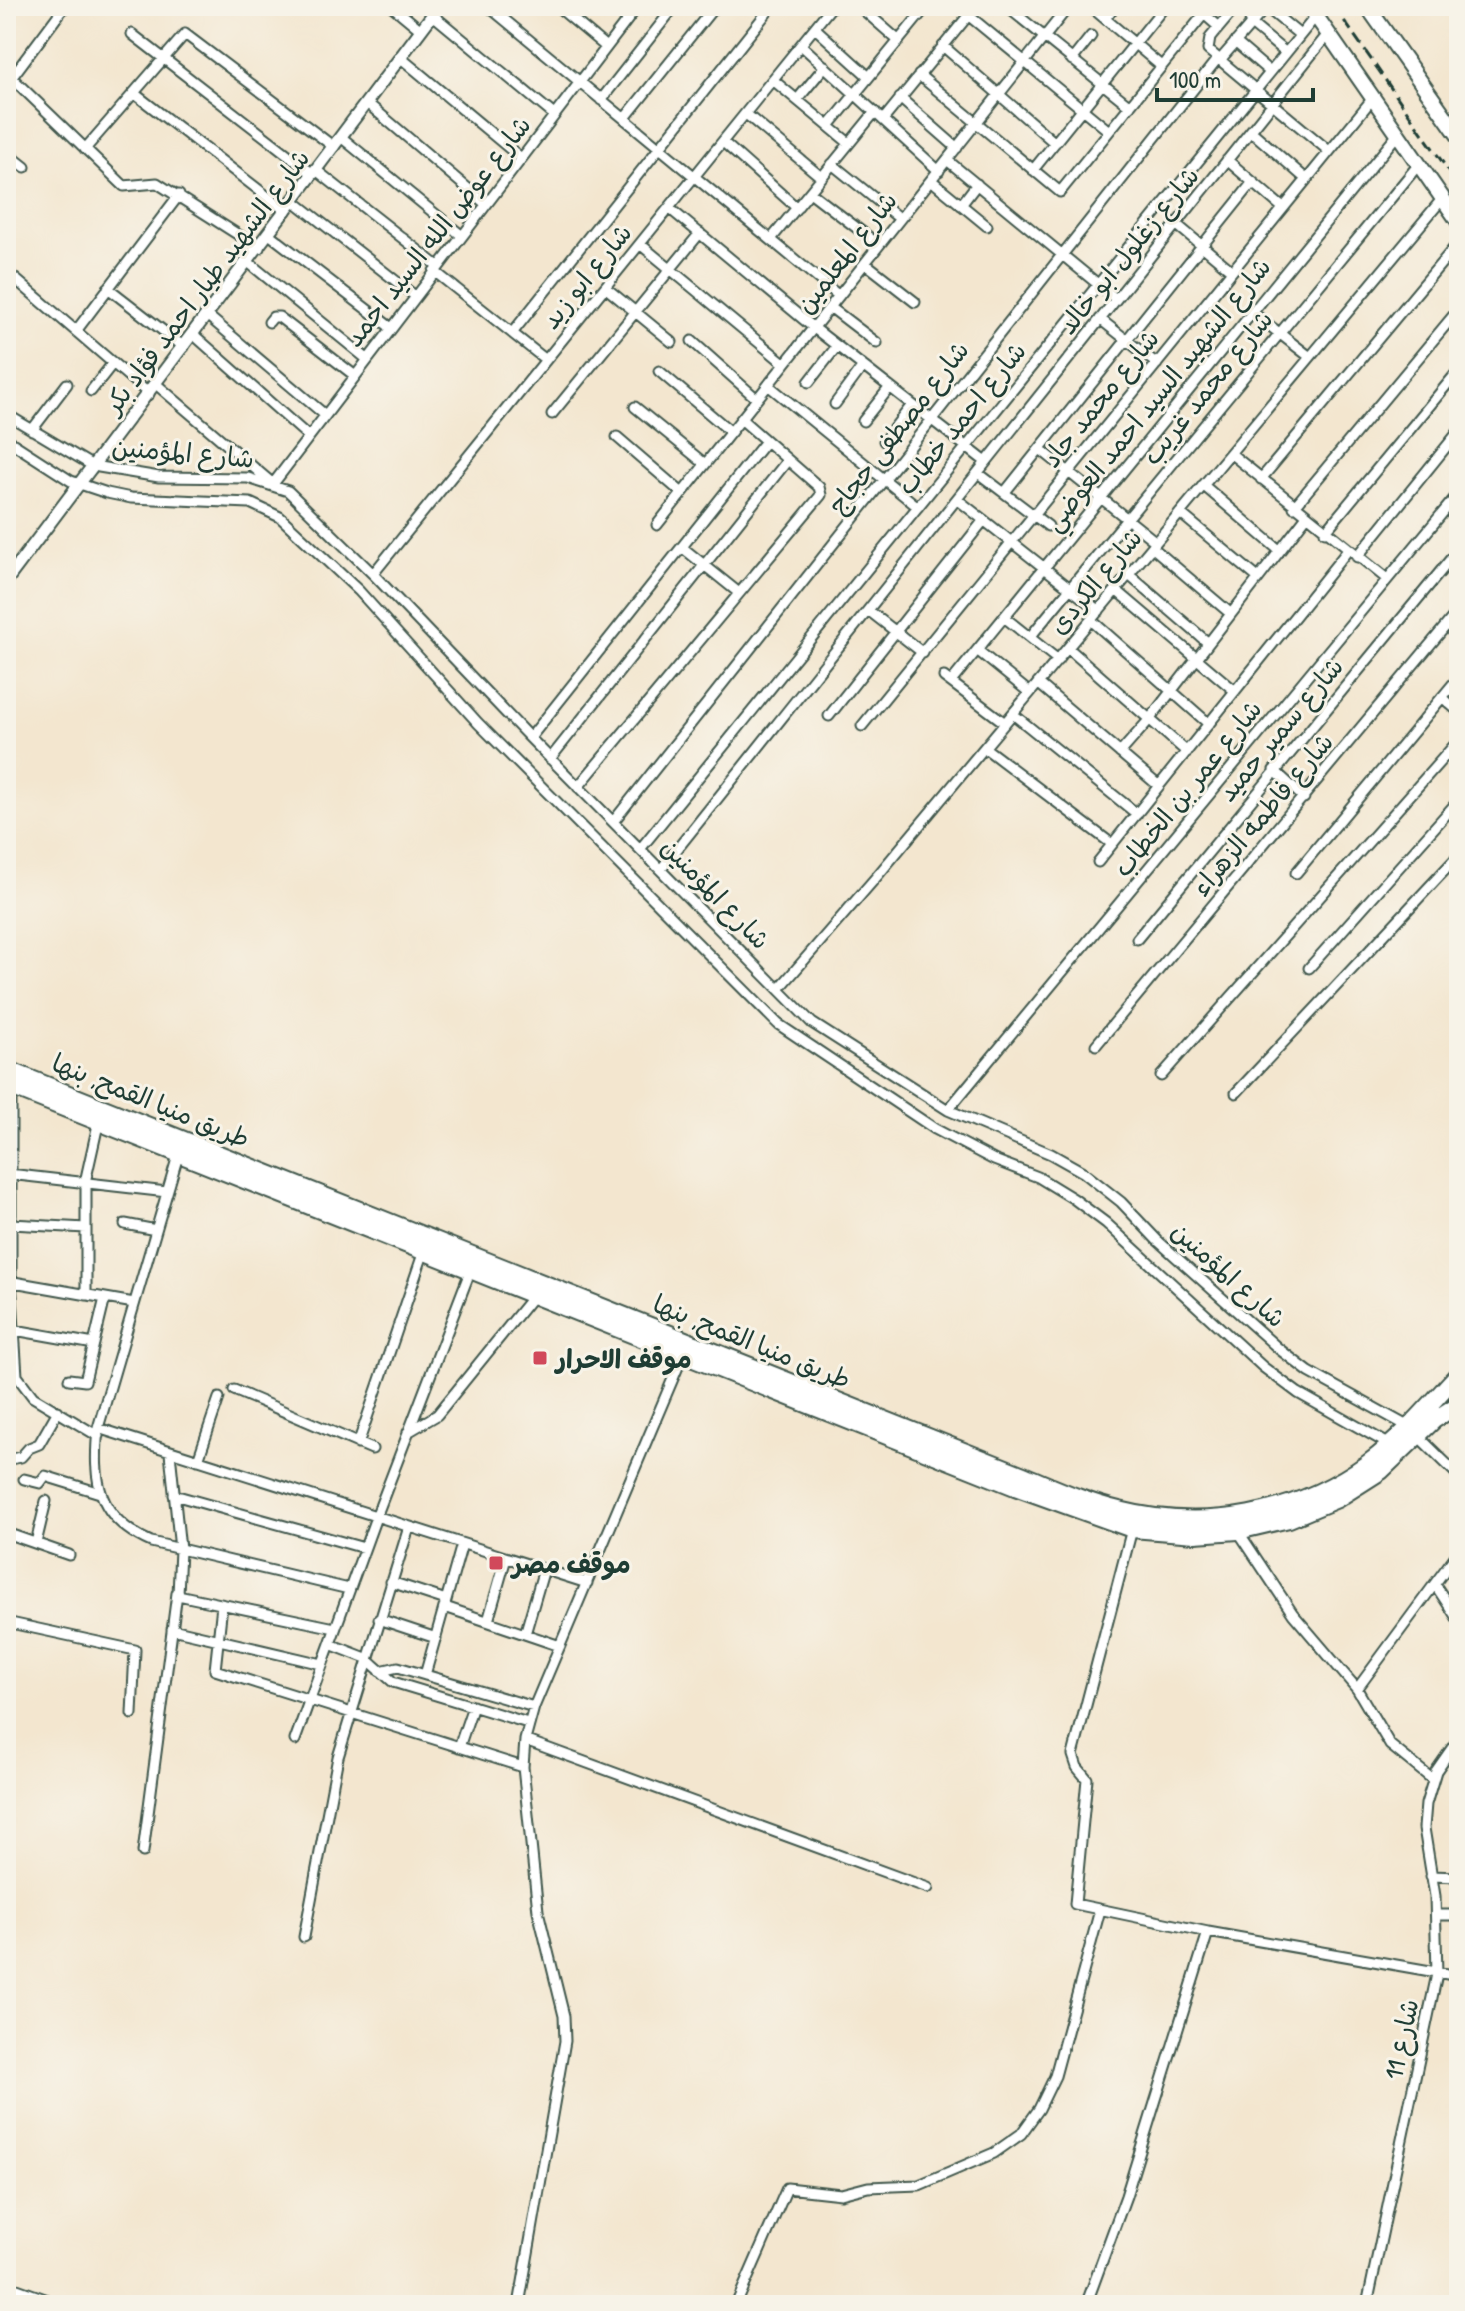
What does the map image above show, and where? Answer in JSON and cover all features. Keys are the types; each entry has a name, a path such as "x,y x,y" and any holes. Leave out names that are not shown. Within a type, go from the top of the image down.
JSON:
{"highway":[{"name":"طريق منيا القمح, بنها","path":"6,1069 1132,1529 1195,1534 1238,1531 1289,1519 1337,1499 1381,1471 1459,1373"},
{"name":"طريق منيا القمح, بنها","path":"9,1086 683,1355 956,1456 1116,1510 1195,1520 1248,1515 1299,1500 1347,1477 1390,1445 1459,1404"},
{"path":"1434,1420 1459,1391"}],"main road":[{"path":"1367,6 1459,136"},
{"path":"1312,11 1459,222"}],"street":[{"path":"65,6 9,81 124,186 157,183 259,248"},
{"path":"392,6 421,30"},
{"path":"488,6 697,175 839,296"},
{"path":"557,6 606,47"},
{"path":"601,100 675,6"},
{"path":"625,118 715,6"},
{"path":"513,332 772,6"},
{"path":"859,6 899,41"},
{"path":"829,126 927,6"},
{"path":"883,120 976,6"},
{"path":"1006,6 1130,106"},
{"name":"شارع المعلمين","path":"657,525 1069,6"},
{"path":"1090,6 1161,66"},
{"path":"1105,18 1115,6"},
{"path":"1033,170 1165,6"},
{"path":"1195,6 1219,27"},
{"path":"1237,6 1207,46 1329,151"},
{"name":"شارع ابو زيد","path":"373,574 697,175 829,7"},
{"path":"1286,53 1250,23 1268,7 1300,35"},
{"name":"شارع عوض الله السيد احمد","path":"273,484 606,47 632,8"},
{"path":"436,10 554,115"},
{"name":"شارع الشهيد طيار احمد فؤاد بكر","path":"6,581 436,10"},
{"name":"شارع احمد خطاب","path":"641,848 1286,53 1300,35 1312,11"},
{"path":"919,75 1055,190 1062,191 1204,14"},
{"path":"968,15 1109,131"},
{"name":"شارع مصطفى حجاج","path":"613,822 1250,23"},
{"path":"815,28 869,77"},
{"path":"132,34 315,172 546,360"},
{"name":"شارع زغلول ابو خالد","path":"662,868 1328,34"},
{"path":"85,149 166,60 183,35 189,35 461,235"},
{"path":"1072,60 1091,36"},
{"path":"1235,42 1270,72"},
{"path":"801,45 939,171"},
{"path":"943,46 1055,143"},
{"path":"401,58 521,158"},
{"path":"797,100 825,66"},
{"path":"773,80 849,143"},
{"path":"135,94 415,296"},
{"path":"900,98 957,148"},
{"name":"شارع محمد جاد","path":"862,726 1373,98"},
{"path":"367,103 486,204"},
{"path":"772,238 875,112"},
{"path":"746,114 821,177"},
{"path":"1251,131 1306,179"},
{"name":"شارع الشهيد السيد احمد العوضي","path":"1005,723 947,679 977,650 1398,134"},
{"path":"723,142 797,208"},
{"path":"6,152 25,167"},
{"path":"947,160 1116,299"},
{"path":"1227,160 1283,208"},
{"path":"832,164 900,219"},
{"name":"شارع محمد غريب","path":"1030,637 1419,164"},
{"path":"931,180 987,226"},
{"path":"1005,492 1253,182"},
{"path":"961,205 977,184"},
{"path":"810,192 879,245"},
{"path":"76,331 179,195"},
{"name":"شارع الكردى","path":"779,989 985,748 1443,198"},
{"path":"669,208 814,328 986,462"},
{"path":"1176,224 1232,271"},
{"path":"552,414 700,233"},
{"path":"269,234 390,327"},
{"path":"1261,479 1459,242"},
{"path":"640,244 785,364"},
{"path":"248,262 367,359"},
{"path":"865,263 915,302"},
{"path":"6,271 113,363 153,389 273,484"},
{"path":"605,287 672,342"},
{"path":"108,288 184,347"},
{"path":"830,307 877,343"},
{"path":"1294,507 1459,309"},
{"path":"1252,312 1310,357"},
{"path":"208,316 325,415"},
{"path":"269,322 273,317 279,317 354,375"},
{"path":"1100,319 1157,364"},
{"path":"194,335 309,437"},
{"path":"692,341 757,399"},
{"path":"809,382 837,346"},
{"path":"91,391 113,363"},
{"path":"835,404 863,366"},
{"path":"1325,532 1459,370"},
{"path":"659,371 731,432"},
{"path":"32,430 67,384"},
{"path":"768,385 918,507"},
{"path":"863,421 890,387"},
{"path":"884,441 912,405"},
{"path":"635,407 705,464"},
{"name":"شارع المؤمنين","path":"6,414 93,466 134,475 248,478 288,491 812,1023 948,1110 1051,1154 1083,1172 1121,1202 1157,1240 1279,1349 1309,1372 1414,1432 1459,1476"},
{"path":"578,787 821,492 741,419"},
{"path":"1357,557 1459,431"},
{"path":"617,437 682,493"},
{"name":"شارع المؤمنين","path":"6,439 79,485 131,498 250,503 280,517 359,591 488,734 778,1024 935,1129 994,1160 1038,1177 1074,1199 1106,1223 1263,1367 1298,1393 1390,1445"},
{"path":"530,738 766,441"},
{"path":"1040,449 1127,519 1230,613"},
{"path":"1230,453 1387,579"},
{"path":"550,759 787,461"},
{"path":"978,473 1048,526"},
{"path":"1203,485 1279,550"},
{"name":"شارع عمر بن الخطاب","path":"948,1110 1459,493"},
{"path":"957,499 1099,611"},
{"path":"1180,513 1258,578"},
{"path":"1120,753 1306,517"},
{"path":"829,716 984,520"},
{"path":"683,548 739,593"},
{"name":"شارع سمير حميد","path":"1137,939 1459,549"},
{"path":"1098,862 1348,550"},
{"path":"1129,575 1207,642"},
{"path":"1116,590 1235,691"},
{"path":"868,610 923,653"},
{"name":"شارع فاطمه الزهراء","path":"1096,1045 1459,610"},
{"path":"1004,617 1058,660"},
{"path":"1091,620 1209,724"},
{"path":"1068,648 1187,752"},
{"path":"977,650 1030,693"},
{"path":"1296,873 1459,677"},
{"path":"1038,683 1159,786"},
{"path":"1442,697 1459,712"},
{"path":"1013,714 1137,814"},
{"path":"1161,1076 1459,740"},
{"path":"985,748 1112,844"},
{"path":"1274,770 1304,798"},
{"path":"1309,968 1459,800"},
{"path":"1236,1093 1459,855"},
{"path":"9,1086 9,1378 28,1393 98,1432 198,1460 587,1583"},
{"path":"86,1295 86,1181 99,1120"},
{"path":"179,1152 98,1432 96,1472 100,1493 115,1518 134,1534 180,1549 349,1589"},
{"path":"9,1174 167,1192"},
{"path":"11,1224 86,1228"},
{"path":"125,1224 156,1230"},
{"path":"358,1444 424,1251"},
{"path":"295,1740 364,1548 471,1269"},
{"path":"9,1281 134,1303"},
{"path":"408,1432 437,1415 534,1295"},
{"path":"69,1379 85,1381 105,1298"},
{"path":"9,1329 94,1344"},
{"path":"519,2305 566,2030 538,1911 523,1767 525,1740 534,1707 683,1355"},
{"path":"234,1390 372,1449"},
{"path":"198,1460 219,1398"},
{"path":"6,1460 21,1457 30,1446 39,1444 58,1411"},
{"path":"143,1852 180,1549 170,1453"},
{"path":"24,1479 40,1483 45,1476 100,1493"},
{"path":"174,1495 364,1548"},
{"path":"36,1543 46,1501"},
{"path":"304,1937 350,1712 409,1527"},
{"path":"1132,1529 1073,1755 1077,1767 1087,1779 1075,1900 1077,1907 1459,1976"},
{"path":"1238,1531 1293,1614 1357,1689 1390,1745 1432,1779 1459,1738"},
{"path":"6,1533 69,1555"},
{"path":"425,1675 462,1544"},
{"path":"1357,1689 1459,1551"},
{"path":"488,1621 506,1558"},
{"path":"525,1634 544,1569"},
{"path":"391,1582 560,1646"},
{"path":"1436,1586 1459,1621"},
{"path":"177,1593 335,1628"},
{"path":"222,1605 215,1670 523,1767"},
{"path":"379,1619 436,1638"},
{"path":"6,1622 135,1650 132,1714"},
{"path":"172,1629 322,1664"},
{"path":"330,1644 366,1658 393,1682 528,1723"},
{"path":"380,1671 398,1667 534,1707"},
{"path":"459,1747 473,1706"},
{"path":"525,1740 928,1888"},
{"name":"شارع 11","path":"1367,2305 1437,1974 1436,1915 1424,1828 1432,1779"},
{"path":"1431,1876 1459,1877"},
{"path":"736,2305 787,2188 841,2194 868,2187 919,2185 994,2153 1021,2134 1039,2109 1055,2076 1100,1910"},
{"path":"1436,1915 1459,1915"},
{"path":"1086,2305 1126,2196 1208,1932"},
{"path":"6,2285 62,2305"}],"railway":[{"path":"1334,6 1459,186"}],"place":[{"name":"موقف الاحرار","path":"540,1358"},
{"name":"موقف مصر","path":"496,1563"}]}
